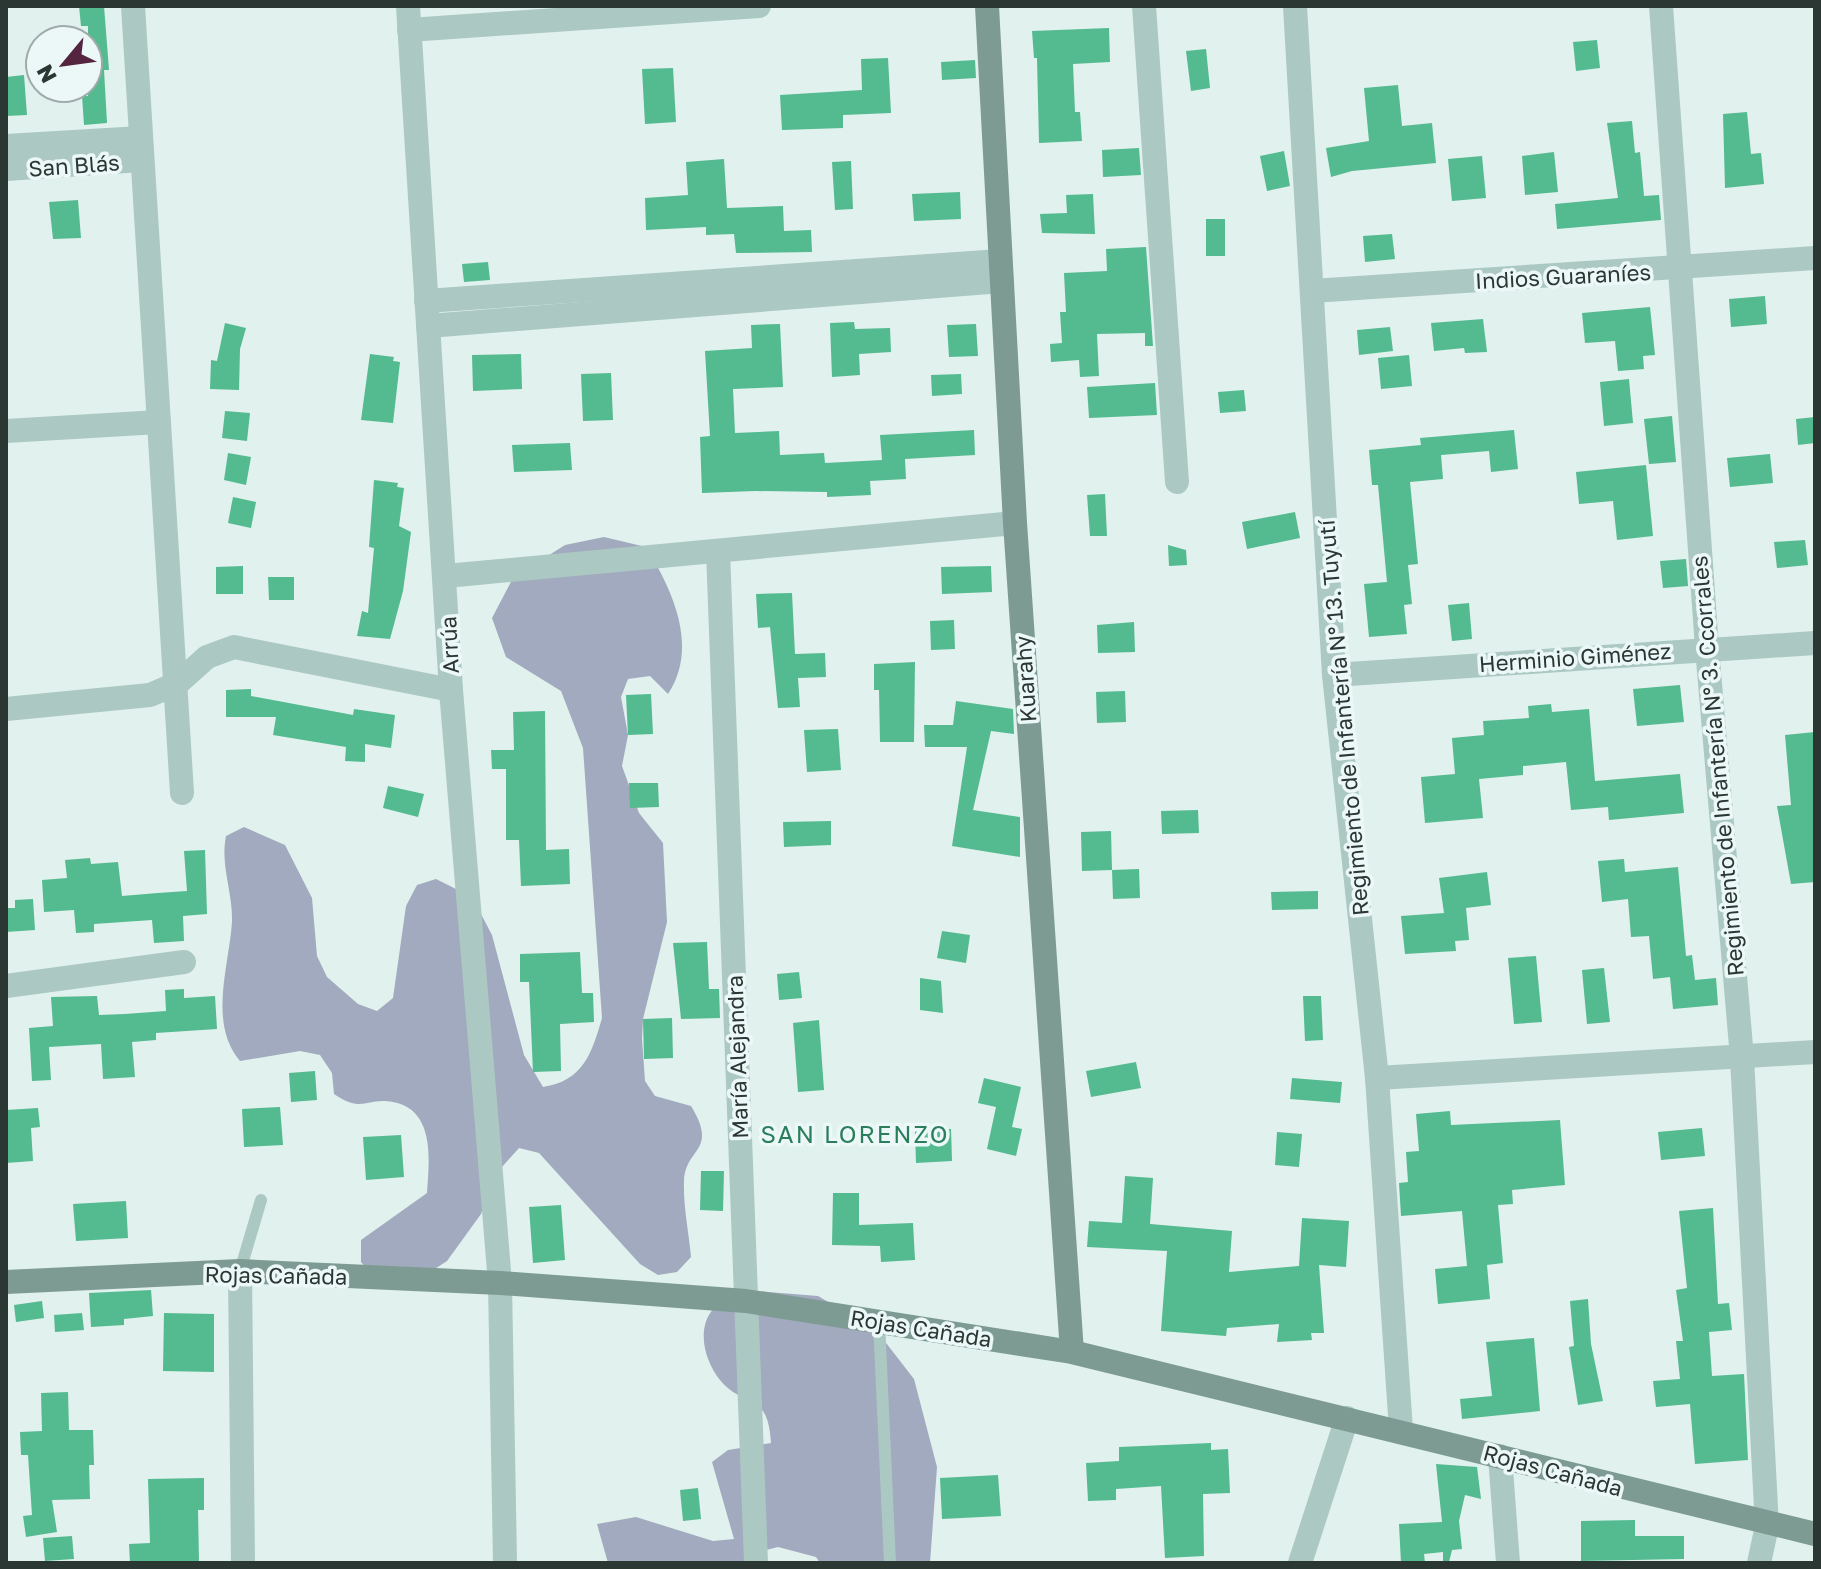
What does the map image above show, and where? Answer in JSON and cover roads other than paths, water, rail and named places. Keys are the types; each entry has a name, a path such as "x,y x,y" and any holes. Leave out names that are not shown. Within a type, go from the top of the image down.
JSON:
{"main road":[{"name":"Kuarahy","path":"987,6 1015,523 1072,1352"},
{"name":"Rojas Cañada","path":"6,1282 240,1271 500,1283 746,1301 1072,1352 1401,1430 1767,1526 1815,1534"}],"street":[{"path":"133,6 178,683 182,793"},
{"path":"408,18 759,6"},
{"path":"1144,6 1177,482"},
{"name":"Regimiento de Infantería N° 13. Tuyutí","path":"1295,6 1334,675 1377,1078 1401,1430"},
{"name":"Regimiento de Infantería N° 3. Ccorrales","path":"1661,6 1707,648 1742,1058 1767,1526 1759,1563"},
{"name":"Arrúa","path":"408,18 451,690 500,1283 505,1563"},
{"name":"San Blás","path":"6,146 141,149"},
{"name":"San Blás","path":"6,169 141,149"},
{"name":"Indios Guaraníes","path":"1312,291 1815,258"},
{"path":"426,301 1001,271"},
{"path":"428,326 1001,271"},
{"path":"6,431 159,422"},
{"path":"446,576 1015,523"},
{"name":"María Alejandra","path":"718,551 756,1563"},
{"name":"Herminio Giménez","path":"1334,675 1815,643"},
{"path":"6,709 150,695 178,683 207,657 234,647 451,690"},
{"path":"6,986 184,962"},
{"path":"1377,1078 1815,1052"},
{"path":"240,1271 243,1563"},
{"path":"1300,1563 1328,1486 1347,1418"},
{"path":"1500,1456 1508,1563"}],"lane":[{"path":"240,1271 261,1200"},
{"path":"879,1322 890,1563"}],"district":[{"name":"SAN LORENZO","path":"855,1133"}]}
